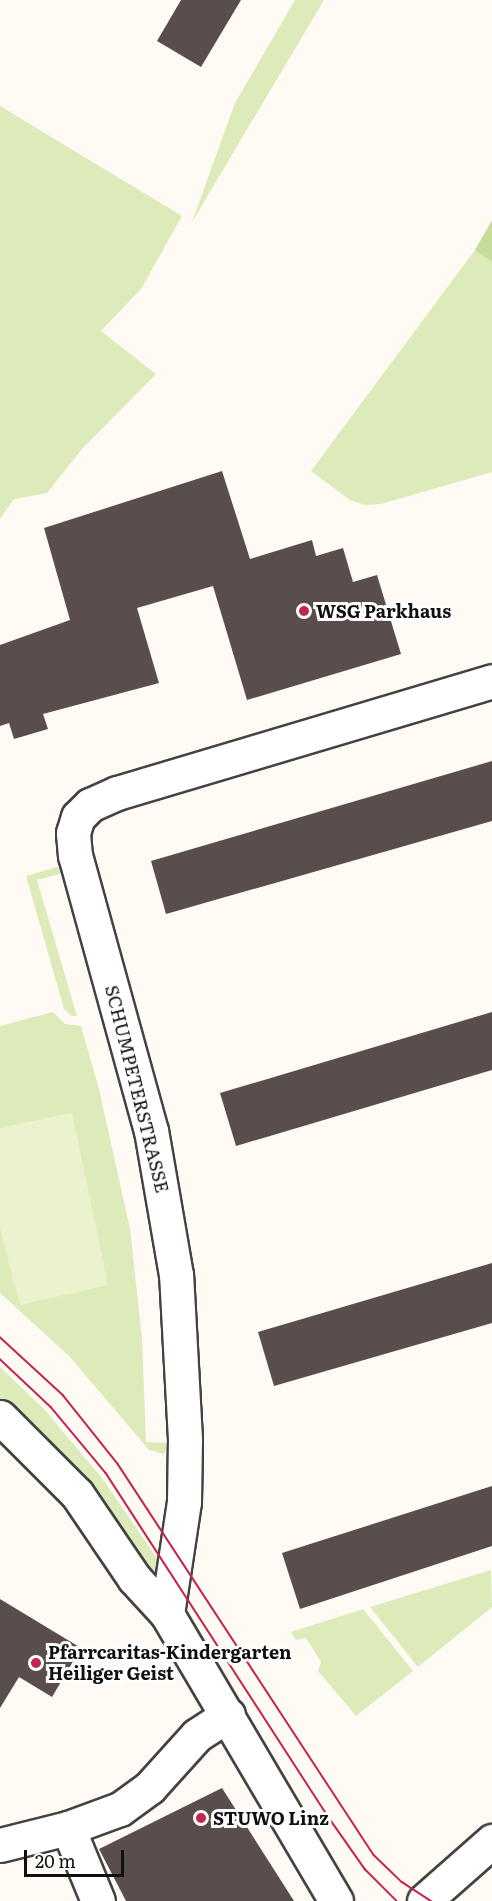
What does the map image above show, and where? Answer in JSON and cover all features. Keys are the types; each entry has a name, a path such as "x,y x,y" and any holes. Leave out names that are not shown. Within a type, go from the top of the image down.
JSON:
{"street":[{"name":"SCHUMPETERSTRASSE","path":"167,1614 184,1502 184,1363 176,1275 152,1131 75,856 73,833 78,817 90,805 117,794 492,681"},
{"path":"0,1417 77,1494 134,1578 167,1614 336,1901"},
{"path":"0,1845 106,1816 132,1802 197,1735 228,1715"},
{"path":"68,1828 98,1901"},
{"path":"424,1901 492,1841"}],"green space":[{"path":"295,0 324,0 192,222 235,103"},
{"path":"0,106 182,216 141,289 101,331 156,374 82,449 47,493 14,499 0,519"},
{"path":"492,220 492,262 475,250"},
{"path":"475,250 492,262 492,472 381,504 365,505 350,500 311,471"},
{"path":"60,866 63,873 37,880 77,1016 72,1016 64,1009 26,876"},
{"path":"53,1012 65,1024 81,1026 99,1089 130,1229 142,1338 146,1442 171,1443 164,1454 149,1450 70,1357 0,1293 0,1026"},
{"path":"72,1113 108,1285 20,1305 0,1228 0,1128"},
{"path":"0,1367 44,1409 102,1478 161,1564 151,1577 0,1406"},
{"path":"491,1570 492,1607 418,1667 370,1607"},
{"path":"363,1609 413,1671 356,1716 318,1671 321,1662 306,1638 296,1640 291,1632"}],"building":[{"path":"181,0 241,0 201,67 157,41"},
{"path":"222,471 250,559 312,540 316,556 343,548 353,582 377,575 401,654 247,700 213,586 137,608 159,683 43,714 48,729 14,739 9,723 0,726 0,645 70,620 44,528"},
{"path":"492,761 492,821 166,914 151,861"},
{"path":"492,1012 492,1070 236,1146 220,1093"},
{"path":"492,1263 492,1323 274,1386 258,1332"},
{"path":"492,1486 492,1546 300,1609 282,1553"},
{"name":"Pfarrcaritas-Kindergarten Heiliger Geist","path":"0,1599 81,1648 52,1697 19,1677 0,1708"},
{"name":"STUWO Linz","path":"222,1788 294,1901 126,1901 99,1849"}],"tram line":[{"path":"0,1337 63,1395 118,1464 374,1855 402,1882 431,1901"},
{"path":"0,1359 51,1407 106,1473 325,1812 365,1869 397,1901"}],"place":[{"name":"WSG Parkhaus","path":"304,611"},
{"name":"Pfarrcaritas-Kindergarten Heiliger Geist","path":"36,1663"},
{"name":"STUWO Linz","path":"201,1818"}]}
